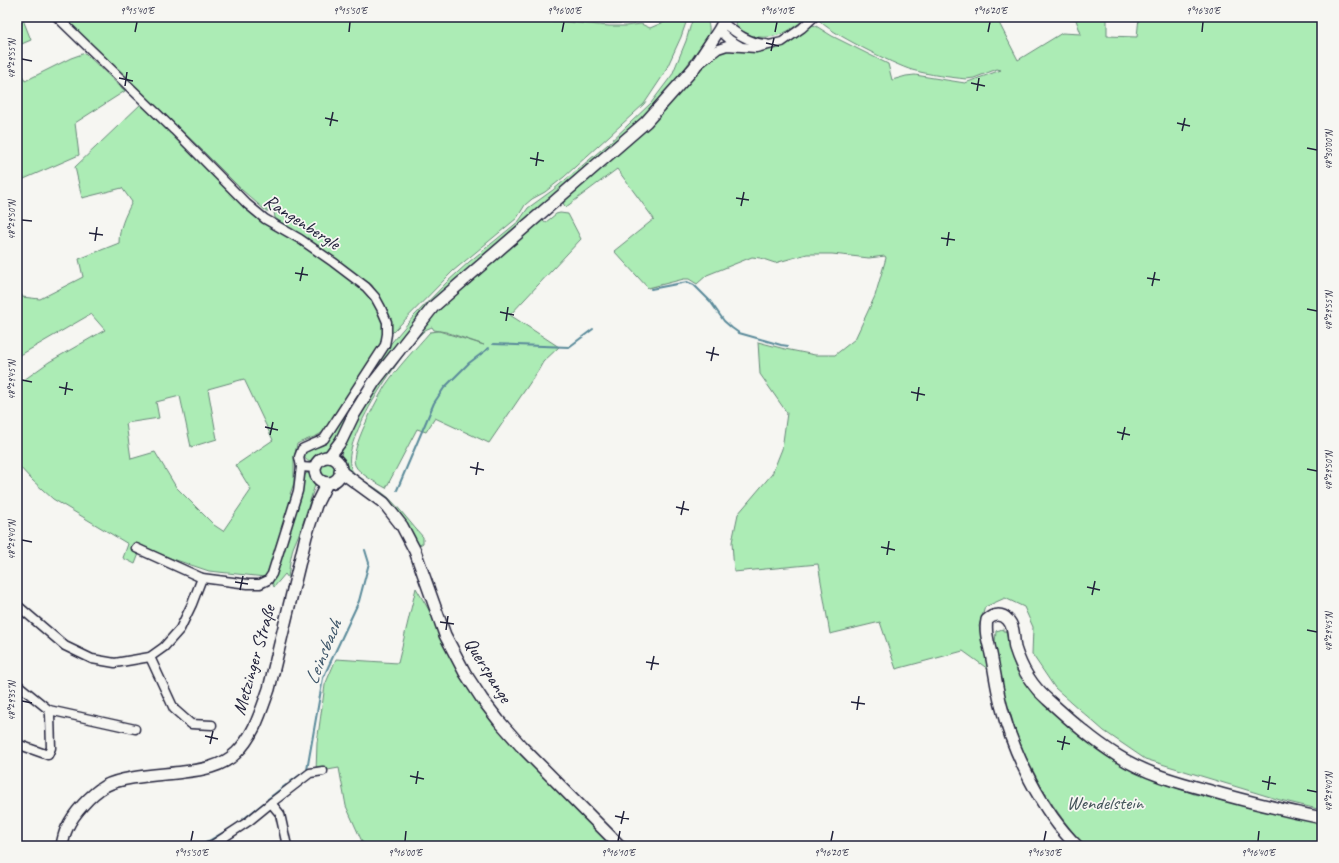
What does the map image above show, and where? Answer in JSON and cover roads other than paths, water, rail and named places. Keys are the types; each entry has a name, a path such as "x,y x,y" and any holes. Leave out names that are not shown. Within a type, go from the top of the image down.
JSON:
{"main road":[{"path":"333,459 353,416 374,382 433,307 637,131 694,68 723,23"},
{"path":"322,458 333,459 339,465 339,474 333,482 323,481 315,472 318,461 322,458"},
{"name":"Querspange","path":"339,474 366,489 384,503 406,533 415,551 445,635 465,673 482,699 514,737 620,846"},
{"name":"Metzinger Straße","path":"62,846 67,828 75,816 86,801 105,786 137,778 203,770 222,763 236,754 250,735 269,689 302,548 323,481"},
{"path":"1077,846 1057,822 1033,784 1009,733 1000,704 987,638 987,620 996,615 1001,615 1008,618 1012,625 1015,648 1020,662 1029,679 1045,698 1083,730 1117,755 1141,768 1176,782 1239,799 1322,818"}],"street":[{"name":"Rangenbergle","path":"57,17 174,130 247,204 265,219 300,239 356,278 375,297 381,308 387,322 385,346 324,439 302,449 299,457 301,467"},
{"path":"694,68 718,49 727,46 756,48 782,42 802,28 814,17"},
{"path":"723,23 743,38 768,45"},
{"path":"723,23 734,43 742,47"},
{"path":"301,467 315,468"},
{"name":"Metzinger Straße","path":"136,548 202,578 248,584 260,584 268,580 272,574 298,491 301,467"},
{"path":"17,605 65,646 92,659 115,663 150,657 164,647 180,629 202,578"},
{"path":"150,657 174,709 191,724 212,725"},
{"path":"17,684 49,710 135,728"},
{"path":"17,744 48,754 51,748 49,710"},
{"path":"216,845 310,773 323,771"},
{"path":"271,803 280,814 287,846"}],"waterway":[{"path":"651,289 687,282 694,285 710,301 724,321 739,333 788,346"},
{"name":"Leinsbach","path":"493,344 569,347 593,329"},
{"name":"Leinsbach","path":"397,490 434,403 444,388 469,363 489,348"},
{"name":"Leinsbach","path":"290,782 307,770 323,678 359,601 369,563 365,550"},
{"name":"Leinsbach","path":"268,799 286,785"},
{"name":"Leinsbach","path":"200,846 236,825 264,803"}],"park label":[{"name":"Wendelstein","path":"1105,803"}]}
